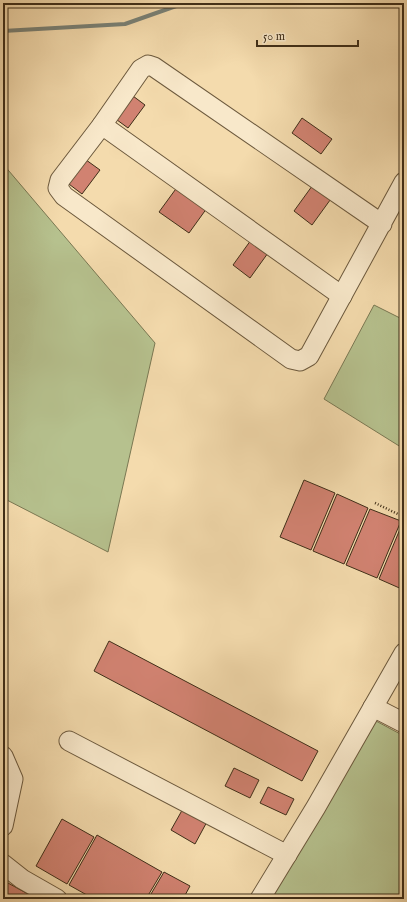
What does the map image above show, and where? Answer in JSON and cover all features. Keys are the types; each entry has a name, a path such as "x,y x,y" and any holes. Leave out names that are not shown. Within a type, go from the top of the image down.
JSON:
{"street":[{"path":"382,224 154,67 148,65 141,69 102,125 60,180 58,188 64,196 291,359 300,361 309,356 382,224 404,182"},
{"path":"102,125 342,296"},
{"path":"260,899 316,807 404,653"},
{"path":"373,708 404,723"},
{"path":"69,741 287,855"},
{"path":"3,756 14,779 3,826"},
{"path":"3,864 22,879 58,899"}],"path":[{"path":"375,503 404,517"}],"green space":[{"path":"3,164 155,343 108,552 3,498"},
{"path":"374,305 404,320 404,449 324,399"},
{"path":"376,721 404,736 404,899 270,899"}],"building":[{"path":"129,93 145,105 128,128 113,117"},
{"path":"302,118 332,139 321,154 292,133"},
{"path":"82,157 100,170 82,194 65,181"},
{"path":"315,182 333,196 312,225 294,211"},
{"path":"178,186 207,208 189,233 159,212"},
{"path":"251,240 268,253 250,278 233,265"},
{"path":"304,480 335,493 311,550 280,537"},
{"path":"337,494 368,508 344,564 313,551"},
{"path":"370,509 401,521 377,578 346,565"},
{"path":"403,522 404,523 404,590 379,579"},
{"path":"109,641 318,751 302,781 94,671"},
{"path":"234,768 259,780 250,798 225,786"},
{"path":"268,787 294,799 286,815 260,803"},
{"path":"185,805 209,818 195,844 171,830"},
{"path":"62,819 94,837 67,884 36,866"},
{"path":"97,835 162,872 146,899 94,899 69,885"},
{"path":"164,872 190,886 183,899 148,899"},
{"path":"8,883 37,899 3,899 3,891"}],"waterway":[{"path":"3,31 125,24 181,3"}]}
